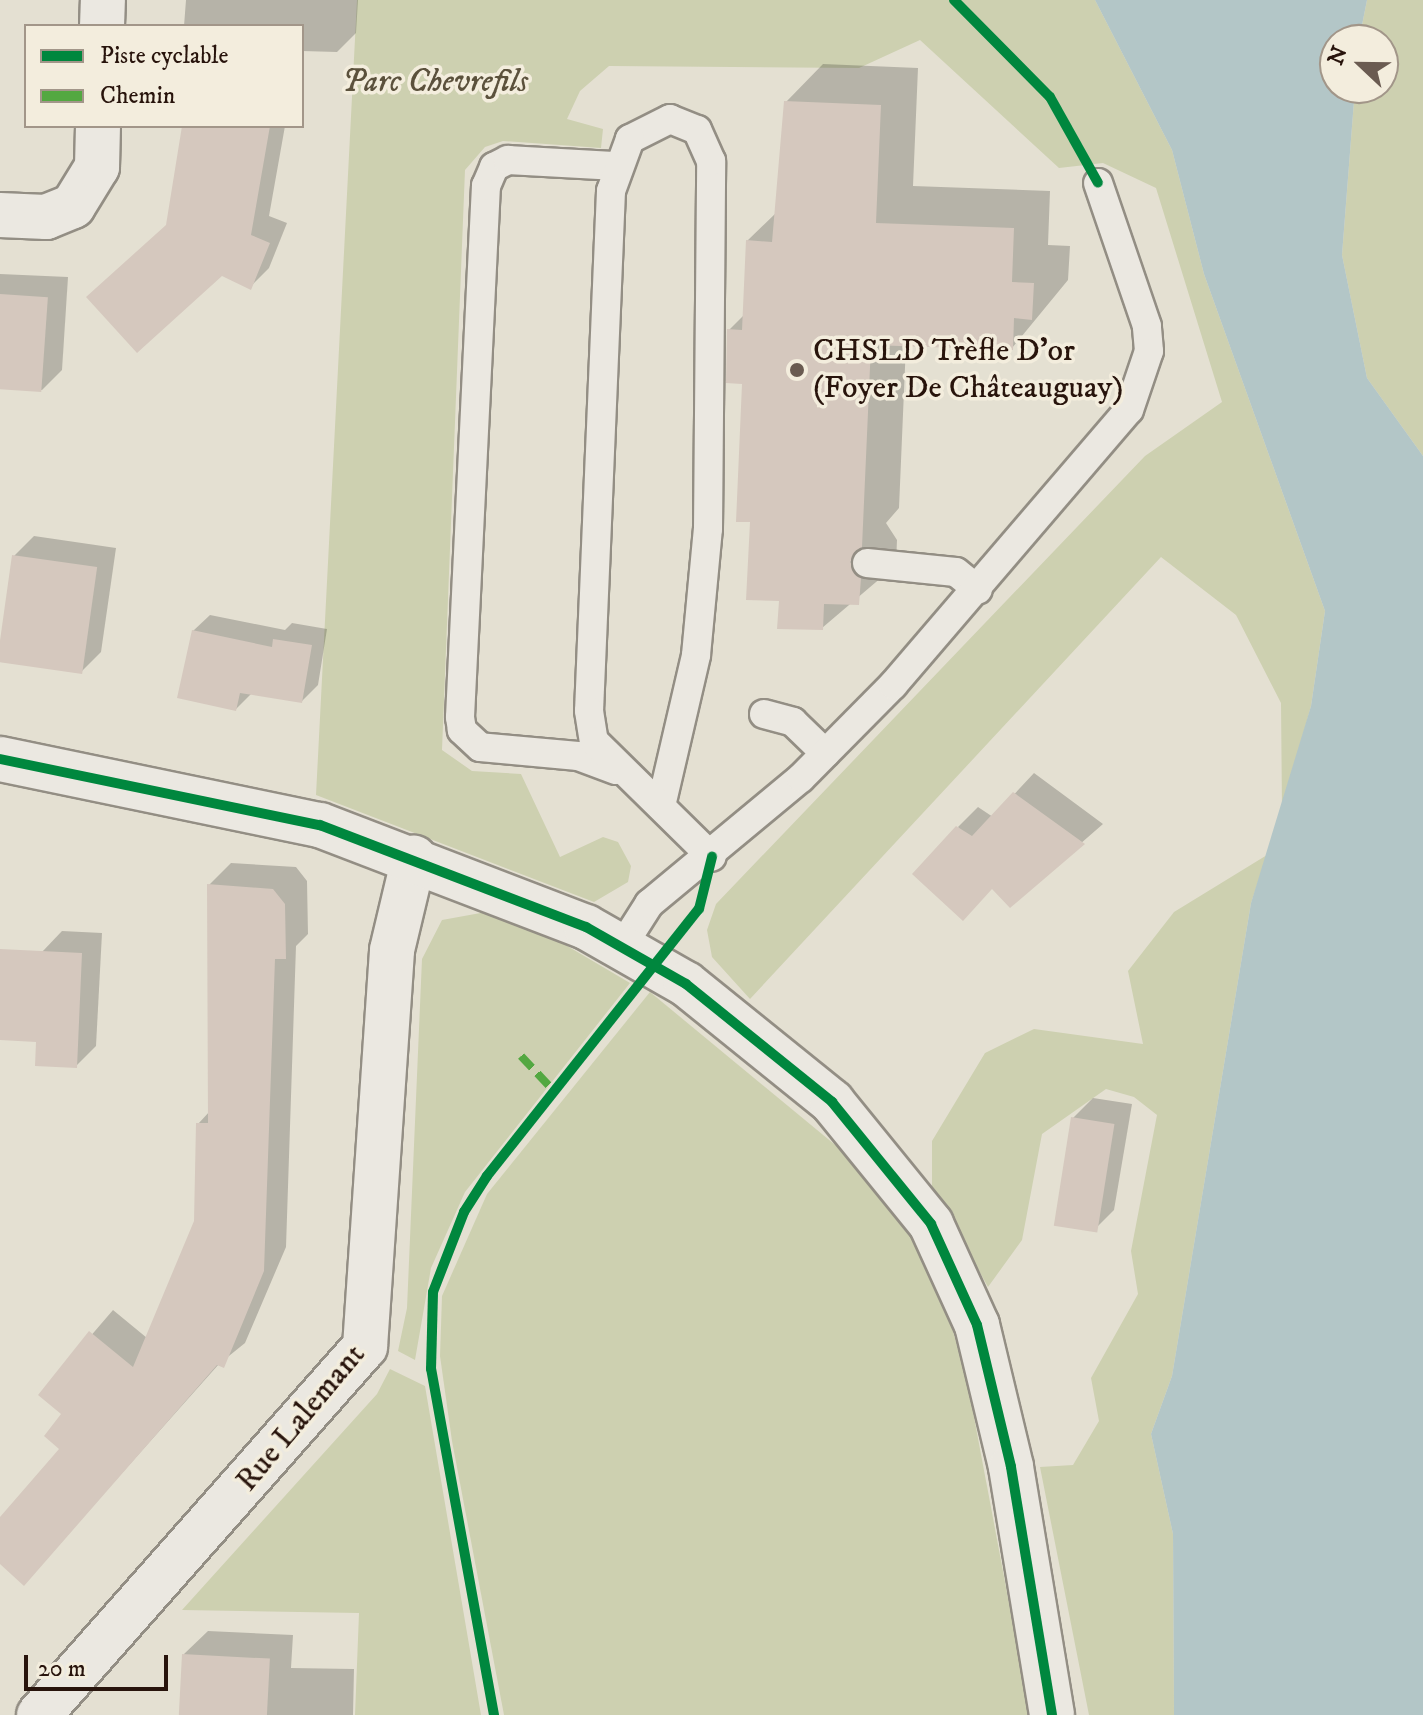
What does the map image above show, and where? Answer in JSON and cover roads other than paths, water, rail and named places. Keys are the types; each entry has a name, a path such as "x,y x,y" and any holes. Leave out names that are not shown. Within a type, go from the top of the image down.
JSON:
{"street":[{"path":"102,24 103,0"},
{"path":"0,215 46,217 73,206 97,167 98,128"},
{"path":"0,759 320,825 414,858 623,945 704,997 832,1102 901,1180 958,1271 1000,1414 1052,1715"},
{"name":"Rue Lalemant","path":"39,1715 365,1347 392,950 414,858"}],"lane":[{"path":"661,806 685,718 705,589 711,161 697,130 670,119 642,128 617,166 589,711 594,741 712,857"},
{"path":"617,166 508,160 494,167 486,186 460,717 462,730 480,747 578,756 631,778"},
{"path":"623,945 649,904 712,857 825,753 978,590 1114,433 1142,375 1149,351 1142,301 1098,183"},
{"path":"867,563 956,572 978,590"},
{"path":"764,714 793,722 825,753"}],"place":[{"name":"CHSLD Trèfle D'or (Foyer De Châteauguay)","path":"797,370"}],"park label":[{"name":"Parc Chevrefils","path":"435,82"}]}
